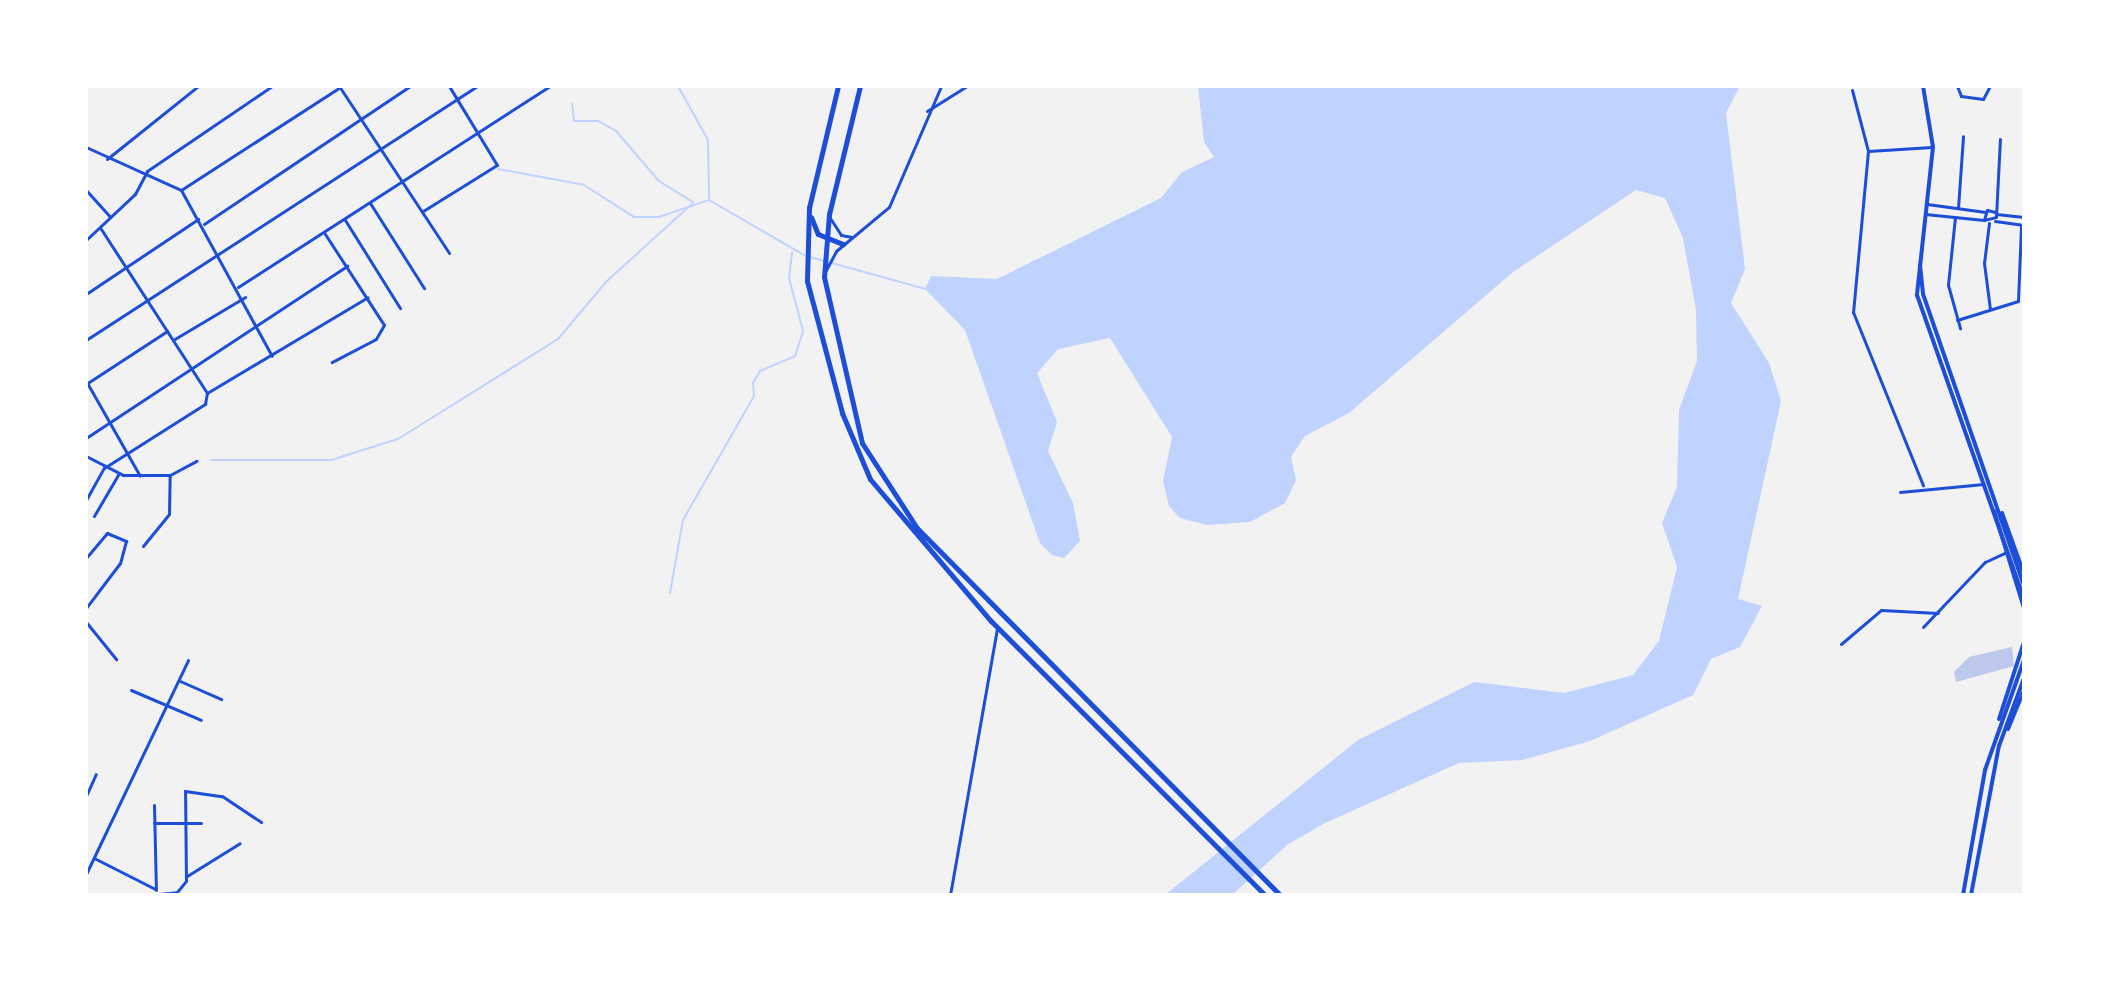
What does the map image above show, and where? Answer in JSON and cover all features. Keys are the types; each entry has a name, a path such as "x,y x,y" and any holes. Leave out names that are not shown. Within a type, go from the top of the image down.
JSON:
{"highway":[{"path":"838,86 809,208 807,281 855,448 910,535 997,628 1265,895"},
{"path":"859,88 829,214 824,277 851,412 878,474 917,528 1280,895"},
{"path":"809,208 825,240"},
{"path":"825,240 843,244"}],"main road":[{"path":"1923,86 1933,147 1920,262 1920,304 1992,496 2023,596"},
{"path":"1920,262 1925,302 2024,574"},
{"path":"1992,496 2024,608"},
{"path":"2001,512 2024,585"},
{"path":"1963,895 1985,770 2024,642"},
{"path":"1985,770 2024,660"},
{"path":"1971,895 1999,746 2024,678"},
{"path":"1999,746 2024,690"}],"street":[{"path":"107,159 198,86"},
{"path":"86,240 111,218 144,174 272,86"},
{"path":"181,190 340,86 449,253"},
{"path":"203,225 410,86"},
{"path":"422,212 497,165 449,86"},
{"path":"86,340 477,86"},
{"path":"238,287 325,234 550,86"},
{"path":"824,277 843,244 856,237 895,197 927,111 941,86"},
{"path":"927,111 967,86"},
{"path":"1957,86 1961,96 1983,99 1990,86"},
{"path":"1852,90 1868,151 1853,312 1923,485 1938,493 1987,484"},
{"path":"1958,208 1963,136"},
{"path":"1995,221 2000,139"},
{"path":"86,147 181,190 245,297 272,356"},
{"path":"1868,151 1933,147"},
{"path":"86,190 111,218"},
{"path":"370,203 424,288"},
{"path":"1927,204 2024,217"},
{"path":"1984,220 1985,212"},
{"path":"829,214 841,235 856,237"},
{"path":"1925,214 2022,225 2019,298 1957,320"},
{"path":"1955,217 1947,270 1960,328"},
{"path":"86,294 198,219"},
{"path":"345,220 400,308"},
{"path":"1989,223 1984,263 1990,309"},
{"path":"86,500 104,468 205,404 207,393 101,229"},
{"path":"325,234 368,297 382,334 332,362"},
{"path":"86,438 347,266"},
{"path":"173,340 245,297"},
{"path":"207,393 368,297"},
{"path":"140,476 131,449 86,383 167,331"},
{"path":"86,456 119,475 140,476 170,475 196,461"},
{"path":"94,516 119,475"},
{"path":"143,546 169,514 170,475"},
{"path":"1900,492 1923,485"},
{"path":"86,558 107,533 127,545 86,608"},
{"path":"1923,627 1985,562 2006,552"},
{"path":"1841,644 1881,610 1938,613"},
{"path":"86,622 116,659"},
{"path":"950,895 997,628"},
{"path":"86,874 188,660"},
{"path":"180,681 221,699"},
{"path":"131,690 166,702 201,720"},
{"path":"86,796 96,774"},
{"path":"187,876 185,791 222,796 261,822"},
{"path":"154,805 158,893"},
{"path":"154,823 201,823"},
{"path":"94,857 158,893 177,892 187,876 240,843"}],"water":[{"path":"1198,86 1740,86 1726,113 1745,269 1731,303 1769,363 1781,401 1738,599 1762,606 1740,647 1711,659 1693,695 1590,741 1522,760 1459,763 1325,823 1287,845 1232,895 1165,895 1358,740 1474,682 1564,693 1633,675 1659,641 1677,567 1662,523 1677,487 1679,410 1697,361 1696,310 1683,238 1665,198 1636,190 1513,272 1349,413 1305,436 1291,457 1296,480 1285,503 1250,522 1207,525 1180,518 1169,506 1163,481 1172,437 1110,338 1058,349 1037,373 1057,422 1048,451 1073,503 1080,541 1064,558 1052,555 1040,543 965,330 925,289 931,276 997,279 1161,198 1182,172 1214,157 1204,142"}],"building":[{"path":"2012,647 2014,666 1956,682 1954,672 1969,657"}],"waterway":[{"path":"678,86 708,140 709,200"},
{"path":"572,104 574,121 598,121 616,131 659,181 693,202"},
{"path":"498,169 584,185 634,217 659,217 709,200 804,255"},
{"path":"211,460 331,460 398,439 558,339 607,281 693,203"},
{"path":"670,593 683,520 754,396 753,383 760,371 795,356 803,331 789,278 792,252"},
{"path":"810,257 925,289"}]}
